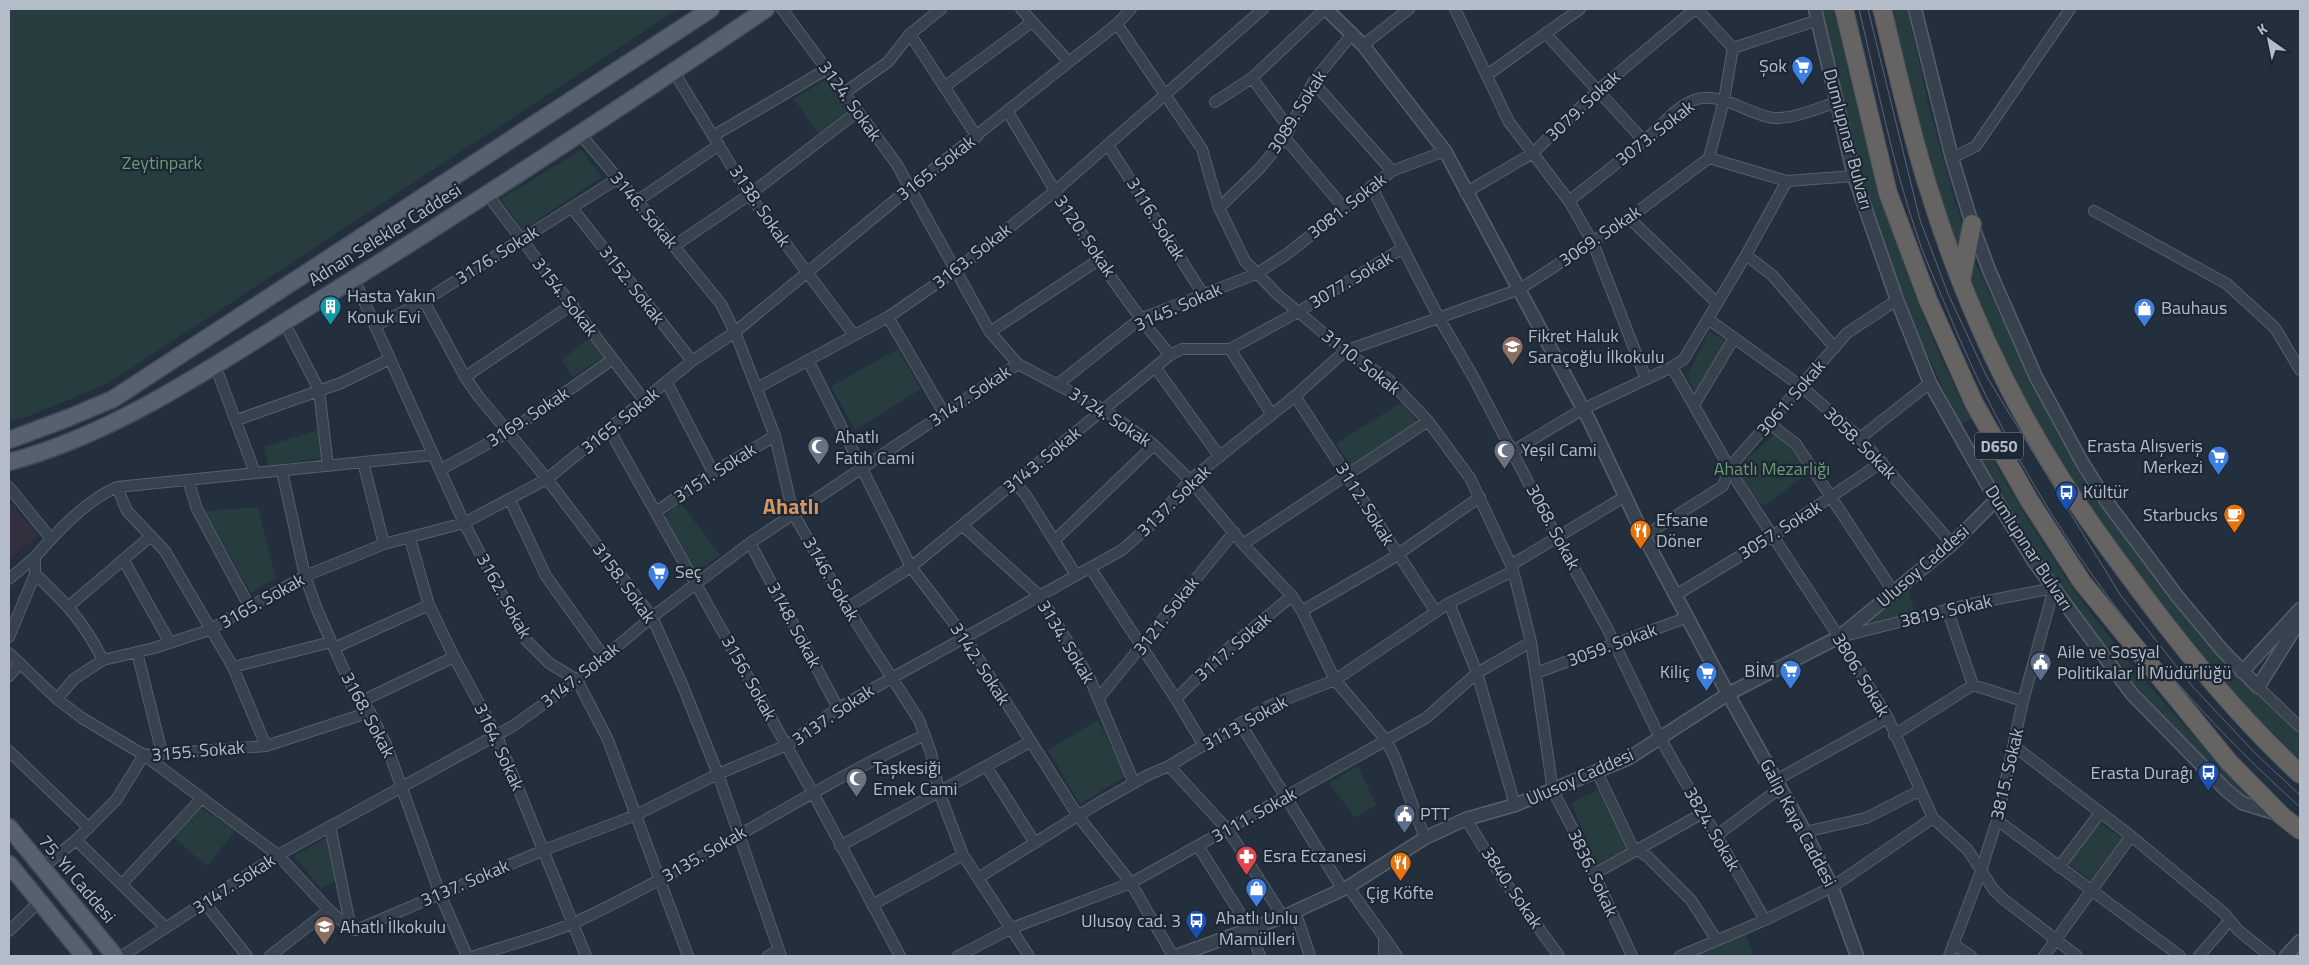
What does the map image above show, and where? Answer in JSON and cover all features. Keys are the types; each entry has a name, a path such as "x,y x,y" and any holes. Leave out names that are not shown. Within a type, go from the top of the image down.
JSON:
{"highway":[{"name":"Dumlupınar Bulvarı","path":"1844,9 1888,193 1928,300 1974,403 2029,500 2082,582 2229,762 2281,816 2300,830"},
{"name":"D650","path":"1882,9 1926,182 1961,281 2004,377 2054,468 2113,556 2212,683 2260,736 2300,774"},
{"path":"1961,281 1972,224"}],"main road":[{"name":"Adnan Selekler Caddesi","path":"9,440 68,418 113,398 711,9"},
{"name":"Adnan Selekler Caddesi","path":"9,462 87,436 216,364 354,279 580,134 766,9"},
{"name":"75. Yıl Caddesi","path":"9,828 115,956"},
{"path":"9,864 84,956"}],"street":[{"name":"3124. Sokak","path":"782,9 827,69 910,187 990,332 1018,364 1103,409 1154,445 1190,480 1243,544 1292,596 1302,611 1335,680 1386,740 1395,758 1425,838"},
{"path":"844,94 888,62 910,34 941,9"},
{"path":"1020,9 1069,62"},
{"name":"3165. Sokak","path":"57,699 74,680 104,660 170,643 210,630 304,576 384,544 410,539 464,523 547,479 692,361 735,332 805,272 910,187 1008,112 1117,24 1131,9"},
{"name":"3163. Sokak","path":"757,388 888,317 955,271 1054,191 1263,9"},
{"path":"1215,102 1252,78 1326,9"},
{"name":"Galip Kaya Caddesi","path":"1326,9 1363,45 1445,151 1465,193 1520,289 1583,409 1644,536 1728,694 1805,832 1832,887 1857,956"},
{"path":"1363,45 1409,9"},
{"path":"1455,9 1509,122 1569,200 1593,243 1646,379"},
{"path":"1487,75 1580,9"},
{"path":"1696,9 1733,48"},
{"name":"3079. Sokak","path":"1465,193 1533,153 1598,90 1696,9"},
{"path":"1915,9 1952,158 1972,224 2036,377 2082,462 2160,576 2242,672 2300,727"},
{"path":"1952,158 1976,146 2070,9"},
{"path":"1733,48 1816,14"},
{"name":"Dumlupınar Bulvarı","path":"1816,14 1854,176 1897,300 1930,382 1996,500 2054,588 2132,694 2226,790 2242,803 2281,816"},
{"path":"944,86 1032,22"},
{"name":"3110. Sokak","path":"1117,24 1202,148 1219,208 1245,261 1256,274 1298,312 1345,351 1388,379 1428,421 1470,478 1512,568 1531,642 1553,791"},
{"path":"910,34 977,136"},
{"name":"3089. Sokak","path":"1219,208 1260,168 1285,138 1313,82 1352,34"},
{"path":"1546,34 1644,141"},
{"path":"1733,48 1724,100 1708,158 1787,181 1854,176"},
{"path":"638,201 716,141 827,69"},
{"name":"3138. Sokak","path":"674,72 749,195 854,335"},
{"path":"1252,78 1290,128"},
{"path":"1313,82 1392,171"},
{"name":"3073. Sokak","path":"1569,200 1644,141 1683,106 1698,99 1724,100 1743,109 1774,118 1789,116 1837,102"},
{"path":"674,246 749,195 857,112"},
{"name":"3120. Sokak","path":"1008,112 1054,191 1140,319 1170,355"},
{"name":"3146. Sokak","path":"580,134 638,201 721,304 735,332 775,436 793,513 847,608 919,720 932,753 939,792 963,855 1029,956"},
{"path":"1285,138 1344,208"},
{"name":"3116. Sokak","path":"1108,145 1203,294"},
{"name":"3081. Sokak","path":"1256,274 1288,254 1392,171 1445,151"},
{"name":"3069. Sokak","path":"1345,351 1520,289 1629,218 1708,158"},
{"name":"3176. Sokak","path":"375,326 424,301 617,178"},
{"path":"1513,451 1583,409 1672,367 1684,358 1746,256 1787,181"},
{"name":"3068. Sokak","path":"1371,186 1439,318 1513,451 1615,645 1660,738"},
{"name":"3154. Sokak","path":"486,194 573,304 644,400"},
{"name":"3152. Sokak","path":"572,208 692,361"},
{"path":"2094,211 2227,284 2275,328 2300,370"},
{"path":"1629,218 1717,303"},
{"name":"3077. Sokak","path":"1298,312 1403,248"},
{"path":"1746,256 1772,275 1834,348"},
{"path":"990,332 1100,259"},
{"name":"3145. Sokak","path":"1058,384 1140,319 1256,274"},
{"name":"3162. Sokak","path":"354,279 464,523 526,640 549,663 576,680 608,740 688,956"},
{"name":"3061. Sokak","path":"1644,536 1723,486 1730,467 1770,424 1847,333 1897,300"},
{"name":"3158. Sokak","path":"424,301 465,377 547,479 652,617 682,684 718,774 780,953"},
{"path":"465,377 573,304"},
{"name":"3143. Sokak","path":"847,608 911,567 1170,355 1182,349 1230,349 1298,312"},
{"path":"888,317 944,413"},
{"name":"3058. Sokak","path":"1708,319 1802,387 1860,438 1952,544"},
{"path":"284,322 319,390 328,466"},
{"path":"1694,405 1734,338"},
{"path":"1230,349 1272,414"},
{"name":"3137. Sokak","path":"351,929 356,930 544,850 636,816 718,774 787,746 838,708 966,639 1122,550 1157,520 1190,480 1295,396 1345,351"},
{"path":"237,420 341,383 390,359"},
{"name":"3169. Sokak","path":"440,470 509,432 613,359"},
{"name":"3142. Sokak","path":"808,360 911,567 966,639 1078,816 1131,884 1175,956"},
{"path":"216,364 255,473"},
{"name":"3147. Sokak","path":"122,956 278,855 497,736 576,680 652,617 750,543 1018,364"},
{"path":"1154,367 1220,457"},
{"name":"3806. Sokak","path":"1672,367 1738,483 1839,637 1888,718 1919,791 1933,818 1968,850 1992,889 2077,956"},
{"path":"1860,438 1930,382"},
{"path":"667,383 713,472"},
{"name":"3112. Sokak","path":"1295,396 1436,612"},
{"path":"1243,544 1428,421"},
{"path":"1770,424 1796,444 1830,499 1894,591"},
{"name":"3156. Sokak","path":"610,429 813,792 900,956"},
{"name":"3151. Sokak","path":"656,512 713,472 775,436"},
{"path":"1055,540 1154,445"},
{"path":"9,579 101,494 117,487 434,455"},
{"path":"363,462 384,544"},
{"name":"3057. Sokak","path":"1676,595 1773,536 1882,462"},
{"name":"3168. Sokak","path":"282,470 304,576 332,645 386,744 440,894 467,956"},
{"path":"188,480 197,509 249,606"},
{"path":"1014,482 1025,494 1076,575"},
{"path":"9,487 51,539"},
{"path":"117,487 127,511 165,551 233,667 266,746"},
{"name":"3113. Sokak","path":"978,878 1078,816 1134,783 1170,766 1271,705 1335,680 1449,603 1512,568 1556,536 1624,497"},
{"path":"1302,611 1397,554 1480,498"},
{"path":"510,500 546,576 604,657"},
{"name":"Ulusoy Caddesi","path":"1175,956 1283,917 1346,888 1425,838 1466,819 1515,805 1553,791 1629,758 1728,694 1839,637 1952,544 1996,500"},
{"name":"3134. Sokak","path":"963,526 1041,597 1090,679 1134,783"},
{"name":"3121. Sokak","path":"1098,699 1234,532"},
{"path":"69,606 151,536"},
{"name":"3164. Sokak","path":"410,539 429,605 454,657 497,736 586,956"},
{"name":"3148. Sokak","path":"750,543 838,708"},
{"path":"9,637 35,574 35,557"},
{"path":"124,561 170,643"},
{"path":"1091,569 1176,699 1204,746"},
{"path":"35,574 69,606 88,630 104,660"},
{"name":"3819. Sokak","path":"1839,637 1947,610 2054,588"},
{"name":"3815. Sokak","path":"1949,952 1981,871 1997,820 2023,701 2054,588"},
{"name":"3117. Sokak","path":"1176,699 1219,656 1292,596"},
{"path":"1449,603 1477,673 1515,805"},
{"path":"233,667 332,645 429,605"},
{"path":"1947,610 1973,686"},
{"path":"2242,672 2300,610"},
{"name":"3059. Sokak","path":"1536,673 1688,617"},
{"path":"2258,687 2300,620"},
{"name":"3111. Sokak","path":"958,956 1012,928 1131,884 1426,718 1477,673 1531,642"},
{"path":"137,652 162,753"},
{"path":"9,653 57,699 82,718 144,755 200,799 278,855 329,910 351,929"},
{"path":"362,700 454,657"},
{"path":"9,676 20,663"},
{"path":"1894,735 1973,686 2023,701"},
{"name":"3155. Sokak","path":"42,868 76,840 116,800 144,755 266,746 370,712"},
{"path":"1716,836 1778,784 1888,718"},
{"path":"1240,723 1286,798 1346,888 1397,956"},
{"name":"3135. Sokak","path":"475,956 574,923 659,880 862,764 925,735"},
{"name":"3824. Sokak","path":"1660,738 1765,920"},
{"path":"840,846 1030,742"},
{"path":"2014,746 2131,836 2225,914 2238,930 2270,956"},
{"path":"9,751 89,828"},
{"path":"986,766 1034,843"},
{"path":"1170,766 1228,830 1283,917"},
{"path":"1597,772 1624,833 1632,846 1648,857 1691,900 1716,939"},
{"name":"3836. Sokak","path":"1553,791 1594,874 1627,954"},
{"path":"1805,832 1866,818 1919,791"},
{"path":"122,884 200,799"},
{"path":"1594,874 1703,813"},
{"path":"2059,867 2100,813"},
{"path":"1680,956 1716,939 1765,920 1832,887 1933,818"},
{"name":"3840. Sokak","path":"1466,819 1505,882 1556,953"},
{"path":"1997,820 2180,956"},
{"path":"330,826 351,929"},
{"path":"2044,956 2055,938 2131,836"},
{"path":"76,840 166,928"},
{"path":"1198,846 1250,930 1260,956"},
{"path":"872,905 963,855"},
{"path":"9,930 39,902"},
{"path":"206,903 247,956"},
{"path":"270,956 329,910"},
{"path":"1295,912 1310,956"},
{"path":"2199,956 2230,920"},
{"path":"1384,937 1384,956"},
{"path":"2289,955 2300,941"},
{"path":"1949,952 1971,956"},
{"path":"768,956 780,953"},
{"path":"1544,956 1556,953"}],"shaded area":[{"path":"9,501 37,536 9,560"}],"green space":[{"name":"Zeytinpark","path":"9,9 678,9 107,384 24,418 9,421"},
{"path":"1822,9 1834,9 1873,167 1906,270 1925,321 1971,419 1960,425 1918,333 1866,197"},
{"path":"1889,9 1907,9 1930,111 1964,232 1960,266 1929,171"},
{"path":"826,79 848,111 818,134 794,99"},
{"path":"581,150 602,177 523,230 501,199"},
{"path":"1972,256 2054,427 2093,495 2172,602 2230,669 2300,734 2300,764 2206,667 2152,597 2066,474 2010,374 1969,281"},
{"path":"1709,332 1726,341 1697,394 1688,378 1689,372"},
{"path":"589,338 604,357 573,377 562,360"},
{"path":"898,349 921,389 855,430 831,386"},
{"path":"1402,402 1418,423 1351,466 1336,444"},
{"path":"321,429 326,457 268,466 264,447"},
{"name":"Ahatlı Mezarlığı","path":"1775,434 1789,445 1808,473 1766,505 1751,497 1736,472 1742,463"},
{"path":"1990,454 2043,543 2103,629 2158,696 2255,802 2230,787 2196,755 2127,676 2077,613 2030,547 1977,458"},
{"path":"680,502 720,555 697,573 665,519 667,513"},
{"path":"258,507 276,578 251,593 205,511"},
{"path":"1908,588 1915,613 1859,629 1858,627"},
{"path":"1098,720 1126,776 1080,804 1048,750"},
{"path":"1358,766 1376,805 1355,818 1329,783"},
{"path":"1601,788 1627,849 1597,864 1571,803"},
{"path":"200,807 235,831 207,866 172,836"},
{"path":"2099,822 2124,840 2093,882 2067,863"},
{"path":"328,837 336,881 321,888 294,856"},
{"path":"1745,934 1754,956 1692,956"}],"tram line":[{"path":"1859,9 1892,151 1920,244 1979,381 2014,449 2052,515 2140,639 2190,697 2243,753 2300,807"},
{"path":"1868,9 1920,220 1949,296 1987,377 2121,596 2192,686 2257,755 2300,795"}],"place":[{"name":"Şok","path":"1803,85"},
{"name":"Hasta Yakın Konuk Evi","path":"331,325"},
{"name":"Bauhaus","path":"2145,327"},
{"name":"Fikret Haluk Saraçoğlu İlkokulu","path":"1512,365"},
{"name":"Ahatlı Fatih Cami","path":"819,466"},
{"name":"Yeşil Cami","path":"1505,469"},
{"name":"Erasta Alışveriş Merkezi","path":"2219,475"},
{"name":"Kültür","path":"2067,511"},
{"name":"Starbucks","path":"2234,534"},
{"name":"Efsane Döner","path":"1640,549"},
{"name":"Seç","path":"659,591"},
{"name":"Aile ve Sosyal Politikalar İl Müdürlüğü","path":"2041,681"},
{"name":"BİM","path":"1791,690"},
{"name":"Kiliç","path":"1706,691"},
{"name":"Erasta Duraĝı","path":"2209,792"},
{"name":"Taşkesiği Emek Cami","path":"857,797"},
{"name":"PTT","path":"1404,833"},
{"name":"Esra Eczanesi","path":"1247,875"},
{"name":"Çig Köfte","path":"1400,882"},
{"name":"Ahatlı Unlu Mamülleri","path":"1257,907"},
{"name":"Ulusoy cad. 3","path":"1197,940"},
{"name":"Ahatlı İlkokulu","path":"324,946"}],"district":[{"name":"Ahatlı","path":"791,506"}]}
